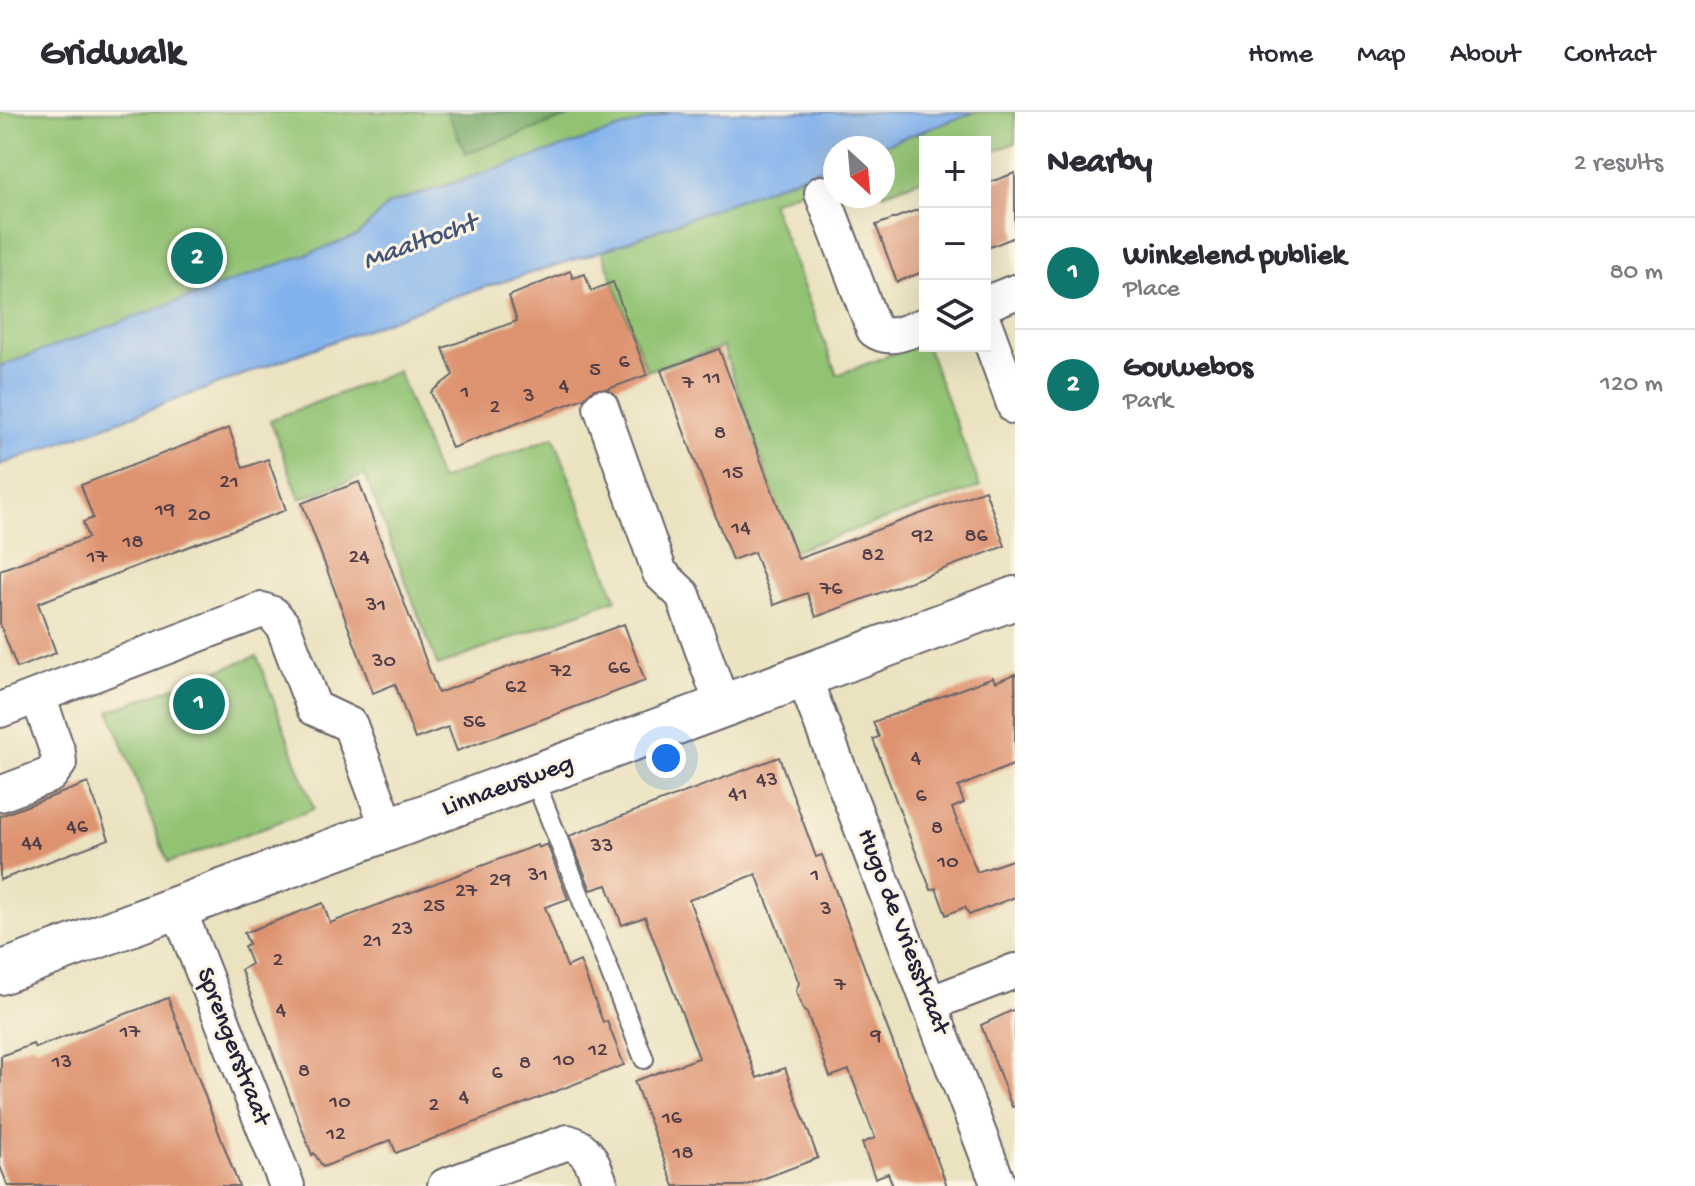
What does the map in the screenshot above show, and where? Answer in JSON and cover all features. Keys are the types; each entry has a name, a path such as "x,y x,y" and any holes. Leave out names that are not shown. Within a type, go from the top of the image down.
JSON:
{"street":[{"path":"822,193 874,330 883,337 891,337 919,327"},
{"path":"991,302 1015,292"},
{"path":"991,341 1015,407"},
{"path":"601,407 660,573 683,595 723,707"},
{"name":"Linnaeusweg","path":"0,973 1015,598"},
{"path":"0,710 262,610 273,614 283,626 314,708 350,725 389,831"},
{"name":"Hugo de Vriesstraat","path":"804,678 999,1186"},
{"path":"0,794 50,775 59,763 38,696"},
{"name":"Sprengerstraat","path":"178,908 287,1186"},
{"path":"929,1004 1015,971"},
{"path":"445,1186 568,1142 579,1145 591,1158 601,1186"}],"lane":[{"path":"534,778 644,1059"}],"green space":[{"path":"0,112 788,112 0,404"},
{"path":"447,112 581,112 466,154"},
{"path":"975,112 1015,112 1015,143 991,153 991,136 919,136 919,180 895,189 895,141"},
{"path":"823,168 823,182 771,202 837,375 919,344 919,352 929,352 980,487 793,551 723,347 647,371 602,251"},
{"path":"398,371 440,480 554,437 616,599 438,666 365,475 300,499 270,420"},
{"path":"257,656 314,809 168,863 110,711"}],"water":[{"name":"Maaltocht","path":"670,112 975,112 895,141 895,136 823,136 823,168 602,251 450,298 0,465 0,366 357,236 389,204"}],"building":[{"path":"1015,173 1015,237 991,247 991,208 991,182"},
{"path":"919,209 919,273 897,282 876,225"},
{"path":"570,271 573,278 585,274 591,291 613,282 647,375 608,389 594,389 584,398 452,448 431,392 453,375 443,348 517,321 509,296"},
{"path":"719,349 798,559 985,490 1005,546 816,617 807,593 774,605 754,552 732,560 661,370"},
{"path":"229,428 243,468 268,459 286,510 38,603 56,653 17,668 0,624 0,570 88,538 83,522 93,518 81,485"},
{"path":"359,482 438,693 624,624 645,681 457,751 448,727 415,739 395,684 373,693 302,503"},
{"path":"1015,674 1015,764 958,787 964,803 952,808 977,872 1015,859 1015,897 969,915 965,907 946,915 936,888 931,890 907,830 873,739 879,737 873,722 993,677 995,682"},
{"path":"779,757 816,857 822,855 947,1186 893,1186 888,1173 875,1178 862,1143 875,1138 849,1070 830,1077 796,991 799,983 756,874 689,900 757,1078 785,1068 818,1158 744,1186 674,1186 634,1081 699,1058 645,917 622,925 607,885 591,890 569,836"},
{"path":"88,783 109,839 0,880 0,816"},
{"path":"547,844 568,899 545,907 567,967 580,961 603,1022 607,1021 624,1065 396,1153 391,1140 323,1167 314,1153 312,1155 241,970 251,964 244,946 249,944 244,933 323,903 330,923 537,845 538,848"},
{"path":"168,998 239,1186 8,1186 0,1166 1,1056 33,1044 35,1048"},
{"path":"1015,1009 1015,1106 1012,1107 981,1025"}],"place":[{"name":"Gouwebos","path":"197,258"},
{"name":"Winkelend publiek","path":"199,704"}]}
